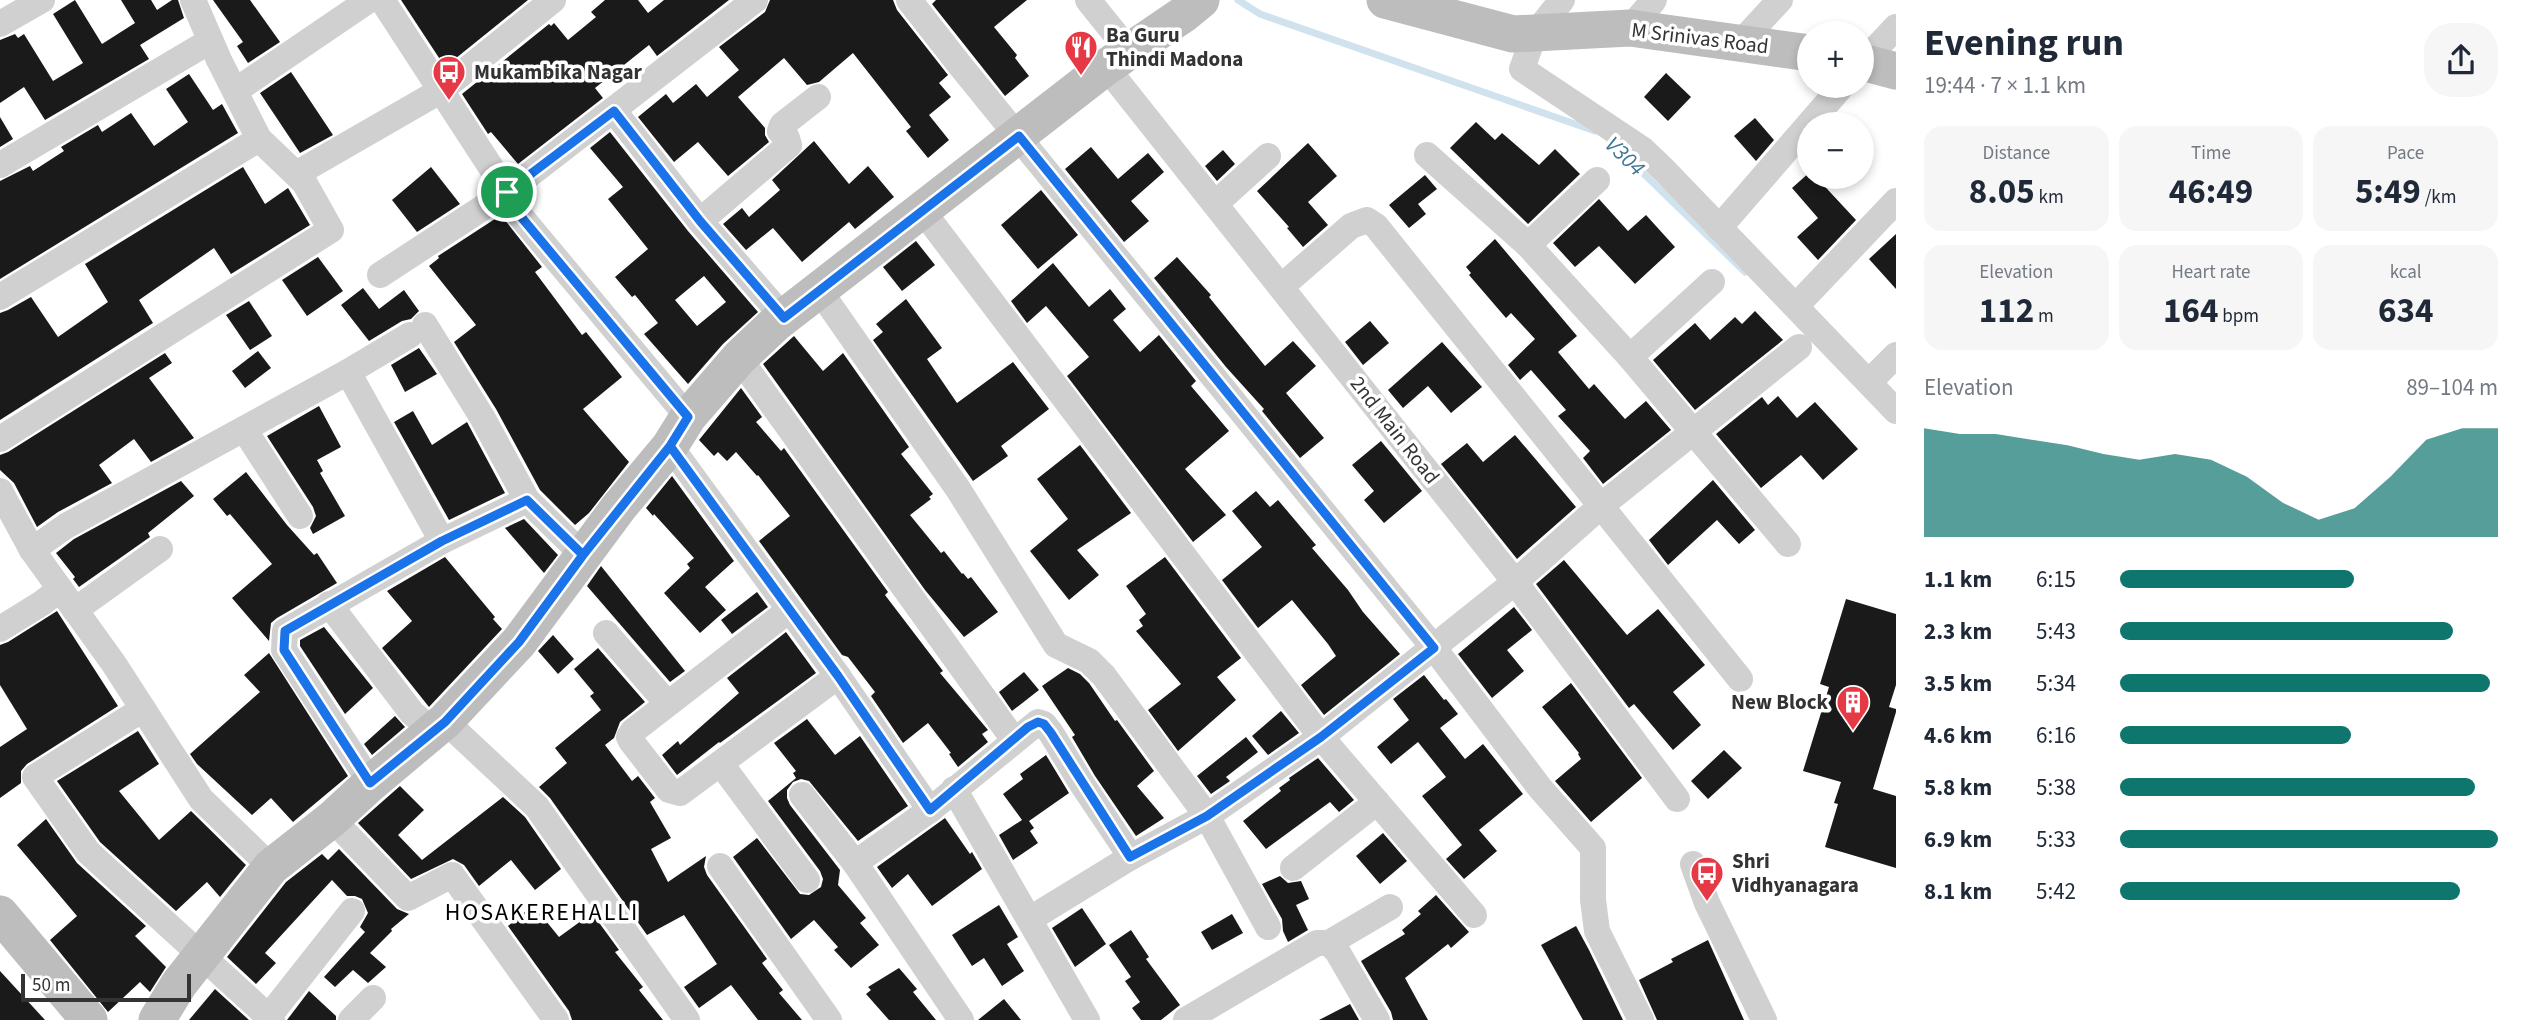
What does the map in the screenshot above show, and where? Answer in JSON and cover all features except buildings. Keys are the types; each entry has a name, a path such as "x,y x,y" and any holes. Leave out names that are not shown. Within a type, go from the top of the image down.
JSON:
{"street":[{"path":"0,24 42,0"},
{"path":"0,439 331,230 304,182 259,139 193,0"},
{"path":"235,91 369,0"},
{"path":"382,0 507,192 517,212 679,431 789,611 838,676 930,810"},
{"path":"296,174 440,91 553,0"},
{"path":"380,275 507,192 755,0"},
{"path":"909,0 1434,648 1540,788 1593,848 1593,900 1597,931 1641,1020"},
{"name":"2nd Main Road","path":"1088,0 1117,59 1215,204 1515,582 1677,799"},
{"path":"1562,0 1534,35 1522,69 1642,149 1896,411"},
{"path":"1630,27 1654,0"},
{"path":"1741,42 1780,0"},
{"name":"M Srinivas Road","path":"1404,2 1513,34 1534,35 1630,27 1797,51"},
{"path":"157,1020 179,984 271,867 332,819 370,783 445,722 519,642 679,431 740,358 784,318 922,210 1117,59 1193,7"},
{"path":"1874,50 1896,27"},
{"path":"0,165 211,41"},
{"path":"1874,66 1896,71"},
{"path":"700,221 789,145 787,138 780,131 782,125 818,97"},
{"path":"1719,228 1832,98"},
{"path":"614,111 700,221 784,318"},
{"path":"0,296 259,139"},
{"path":"1427,155 1528,245 1630,357 1788,544"},
{"path":"1215,204 1268,156"},
{"path":"1528,245 1597,180"},
{"path":"1796,306 1896,201"},
{"path":"922,210 1321,737 1474,915"},
{"path":"1281,287 1351,226 1367,220 1376,226 1740,679"},
{"path":"1630,357 1712,282"},
{"path":"819,290 958,489 1056,645 1089,661 1104,676 1207,816 1268,927"},
{"path":"32,550 66,526 348,372 418,330 482,417 527,500 583,555"},
{"path":"1030,919 1130,857 1207,816 1321,737 1515,582 1602,505 1799,347"},
{"path":"1869,382 1896,355"},
{"path":"740,358 1014,740"},
{"path":"348,372 442,541"},
{"path":"244,429 300,516"},
{"path":"0,491 32,550 114,664 201,799 271,867"},
{"path":"370,783 284,650 285,631 442,541 527,500"},
{"path":"0,629 42,603 67,599 160,549"},
{"path":"329,604 412,713 425,724 445,722 537,807 687,1020"},
{"path":"789,611 667,704 629,737 669,790 676,794 838,676"},
{"path":"606,633 667,704"},
{"path":"143,709 35,777 88,852 269,1019 352,911"},
{"path":"855,863 930,810 1038,722 1044,724 1130,857"},
{"path":"720,764 807,880"},
{"path":"954,789 1087,1020"},
{"path":"802,795 855,863 961,1020"},
{"path":"1293,868 1377,802"},
{"path":"332,819 408,898 452,875 556,1020"},
{"path":"1693,864 1707,903 1764,1020"},
{"path":"720,866 829,1020"},
{"path":"1186,1020 1317,943 1329,943 1390,907"},
{"path":"0,914 89,1020"},
{"path":"1329,943 1337,951 1377,1020"},
{"path":"351,1020 373,998"}],"waterway":[{"name":"V304","path":"1238,0 1260,14 1595,131"},
{"name":"V304","path":"1610,141 1745,272"}],"place":[{"name":"Ba Guru Thindi Madona","path":"1081,77"},
{"name":"Mukambika Nagar","path":"449,102"},
{"name":"New Block","path":"1853,732"},
{"name":"Shri Vidhyanagara","path":"1707,903"}],"district":[{"name":"HOSAKEREHALLI","path":"542,912"}],"route":[{"path":"507,192 517,212 688,417 670,446 619,507 583,555 519,642 445,722 370,783 284,650 285,631 442,541 527,500 583,555 670,446 838,676 930,810 1028,727 1038,722 1044,724 1051,733 1130,857 1207,816 1321,737 1434,648 1019,136 784,318 700,221 614,111 507,192"}]}
